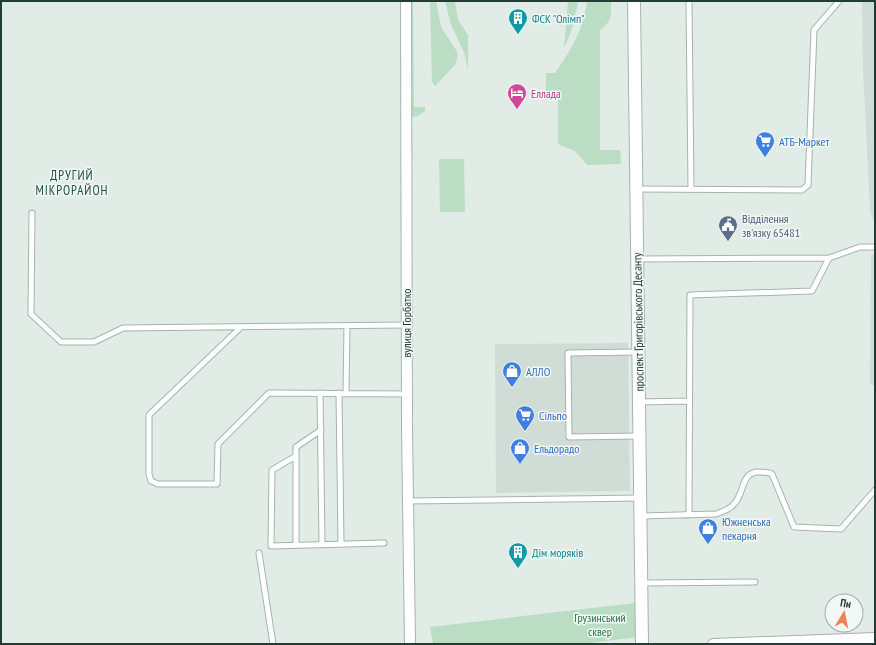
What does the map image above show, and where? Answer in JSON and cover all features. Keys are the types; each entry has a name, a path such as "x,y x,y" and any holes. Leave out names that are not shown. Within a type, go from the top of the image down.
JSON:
{"street":[{"name":"вулиця Горбатко","path":"406,1 406,325 410,644"},
{"name":"проспект Григорівського Десанту","path":"634,1 642,644"},
{"path":"713,644 875,638"}],"lane":[{"path":"689,1 691,189"},
{"path":"636,188 802,190 808,184 814,30 839,1"},
{"path":"32,213 31,314 61,342 94,342 123,328 406,325"},
{"path":"638,259 829,258 860,247 875,247"},
{"path":"689,515 690,294 812,291 829,258"},
{"path":"346,394 347,326"},
{"path":"241,327 150,416 149,474 151,481 158,484 217,484 218,444 268,392 407,394"},
{"path":"638,352 568,353 569,437 639,436"},
{"path":"320,393 322,544"},
{"path":"339,393 341,544"},
{"path":"639,402 689,401"},
{"path":"296,545 296,447 320,430"},
{"path":"296,456 272,470 271,546 384,543"},
{"path":"640,516 716,514 728,510 736,502 748,474 752,471 767,472 772,474 794,527 841,529 875,490"},
{"path":"408,501 640,498"},
{"path":"259,553 273,644"},
{"path":"641,583 756,582"}],"shaded area":[{"path":"862,1 875,1 875,226 870,210 863,71"},
{"path":"871,254 875,254 875,387 870,384"},
{"path":"628,343 630,491 496,493 495,344"}],"green space":[{"path":"410,1 413,1 414,107 425,107 425,111 418,116 412,117"},
{"path":"430,1 436,1 441,27 458,55 455,65 435,86 432,82"},
{"path":"445,1 455,1 458,20 468,35 468,70 464,52 451,25"},
{"path":"568,1 578,1 578,3 571,32 564,48"},
{"path":"587,1 611,1 609,20 600,30 600,150 620,150 621,164 587,165 575,151 558,144 558,92 546,92 546,73 555,73 572,47 583,21"},
{"path":"439,159 464,159 465,212 440,212"},
{"name":"Грузинський сквер","path":"635,603 639,637 581,644 433,644 430,627"}],"place":[{"name":"ФСК \"Олімп\"","path":"518,35"},
{"name":"Еллада","path":"517,110"},
{"name":"АТБ-Маркет","path":"765,158"},
{"name":"Відділення зв'язку 65481","path":"728,242"},
{"name":"АЛЛО","path":"512,388"},
{"name":"Сільпо","path":"525,432"},
{"name":"Ельдорадо","path":"520,465"},
{"name":"Южненська пекарня","path":"708,545"},
{"name":"Дім моряків","path":"518,569"}],"district":[{"name":"ДРУГИЙ МІКРОРАЙОН","path":"72,182"}]}
